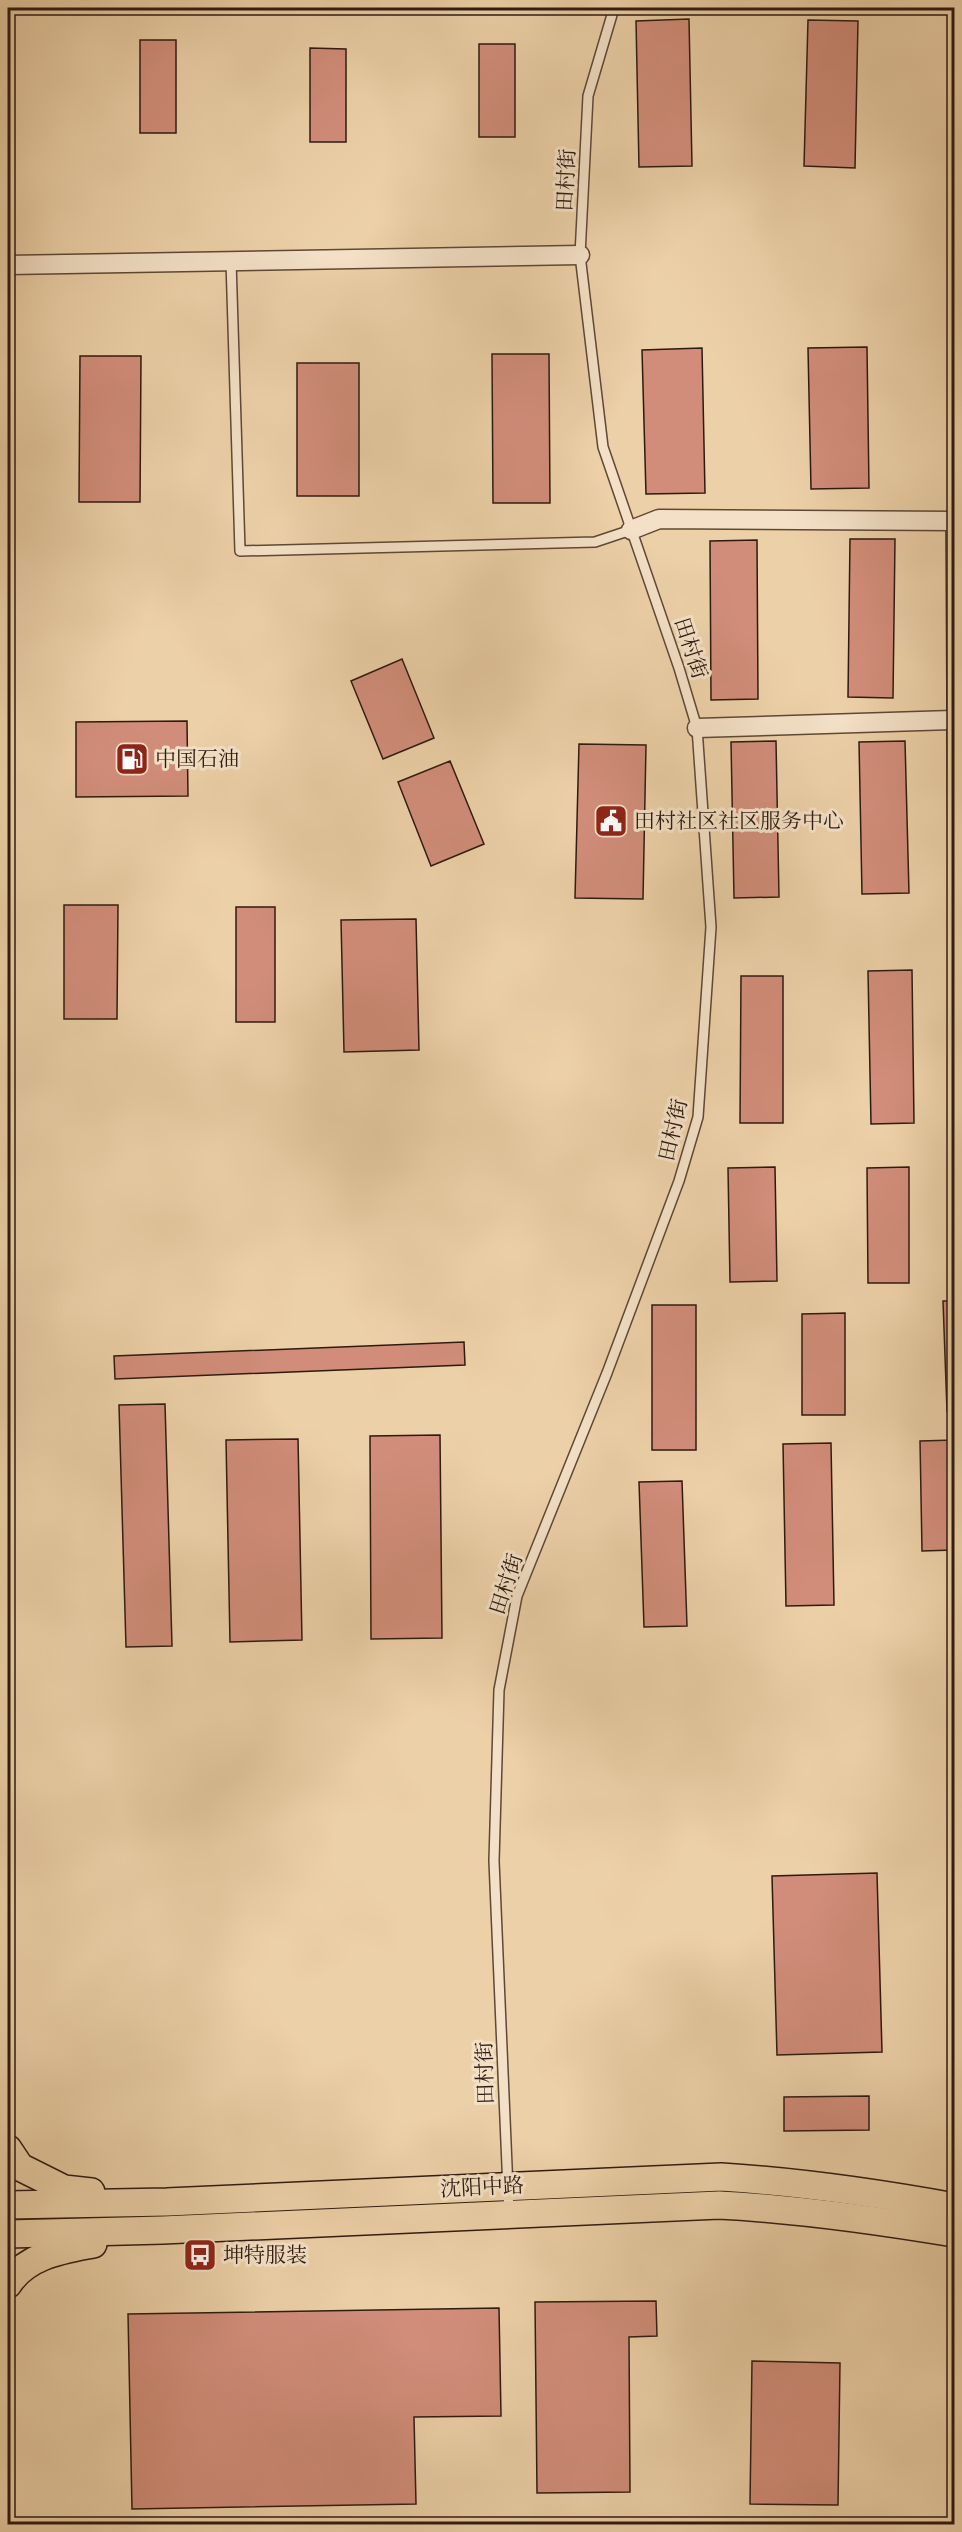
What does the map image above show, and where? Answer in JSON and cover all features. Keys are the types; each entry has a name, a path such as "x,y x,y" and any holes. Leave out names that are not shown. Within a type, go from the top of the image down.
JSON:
{"main road":[{"path":"8,2149 20,2167 64,2189 167,2202"},
{"name":"沈阳中路","path":"8,2205 167,2202 721,2177 781,2181 879,2193 954,2207"},
{"path":"8,2234 163,2230 719,2205 773,2208 873,2219 954,2233"},
{"path":"8,2284 12,2277 36,2258 62,2250 163,2230"}],"street":[{"path":"8,265 580,255"},
{"path":"631,530 659,519 953,521"},
{"path":"697,728 952,720"}],"lane":[{"name":"田村街","path":"509,2213 494,1860 499,1690 517,1596 611,1362 679,1181 698,1117 711,927 697,728 679,668 603,447 580,255 588,96 614,8"},
{"path":"231,261 240,551 595,542 631,530"},
{"path":"953,521 954,1014"}],"building":[{"path":"689,19 692,166 639,167 636,21"},
{"path":"808,20 858,21 855,168 804,166"},
{"path":"140,40 176,40 176,133 140,133"},
{"path":"479,44 515,44 515,137 479,137"},
{"path":"310,48 346,49 346,142 310,142"},
{"path":"867,347 869,488 811,489 808,348"},
{"path":"702,348 705,493 646,494 642,350"},
{"path":"492,354 549,354 550,503 493,503"},
{"path":"80,356 141,356 140,502 79,502"},
{"path":"297,363 359,363 359,496 297,496"},
{"path":"850,539 895,539 893,698 848,697"},
{"path":"757,540 758,699 711,700 710,541"},
{"path":"402,659 434,738 383,759 351,681"},
{"name":"中国石油","path":"187,721 188,796 76,797 76,722"},
{"path":"776,741 779,897 734,898 731,742"},
{"path":"905,741 909,893 862,894 859,742"},
{"name":"田村社区社区服务中心","path":"579,744 646,745 643,899 575,898"},
{"path":"450,761 484,844 431,866 398,782"},
{"path":"64,905 118,905 117,1019 64,1019"},
{"path":"236,907 275,907 275,1022 236,1022"},
{"path":"416,919 419,1050 344,1052 341,920"},
{"path":"912,970 914,1123 871,1124 868,971"},
{"path":"741,976 783,976 783,1123 740,1123"},
{"path":"775,1167 777,1281 730,1282 728,1168"},
{"path":"909,1167 909,1283 868,1283 867,1168"},
{"path":"943,1301 954,1301 954,1411 947,1411"},
{"path":"652,1305 696,1305 696,1450 652,1450"},
{"path":"845,1313 845,1415 802,1415 802,1314"},
{"path":"464,1342 465,1365 115,1379 114,1356"},
{"path":"165,1404 172,1646 126,1647 119,1405"},
{"path":"440,1435 442,1638 371,1639 370,1436"},
{"path":"298,1439 302,1640 230,1642 226,1440"},
{"path":"954,1440 954,1550 922,1551 920,1441"},
{"path":"831,1443 834,1605 786,1606 783,1444"},
{"path":"682,1481 687,1626 644,1627 639,1482"},
{"path":"877,1873 882,2052 777,2055 772,1876"},
{"path":"869,2096 869,2130 784,2131 784,2097"},
{"path":"656,2301 657,2336 629,2337 630,2492 537,2493 535,2302"},
{"path":"499,2308 501,2416 414,2417 416,2504 132,2509 128,2314"},
{"path":"752,2361 840,2363 838,2505 750,2504"}],"place":[{"name":"中国石油","path":"132,759"},
{"name":"田村社区社区服务中心","path":"611,821"},
{"name":"坤特服装","path":"200,2255"}]}
